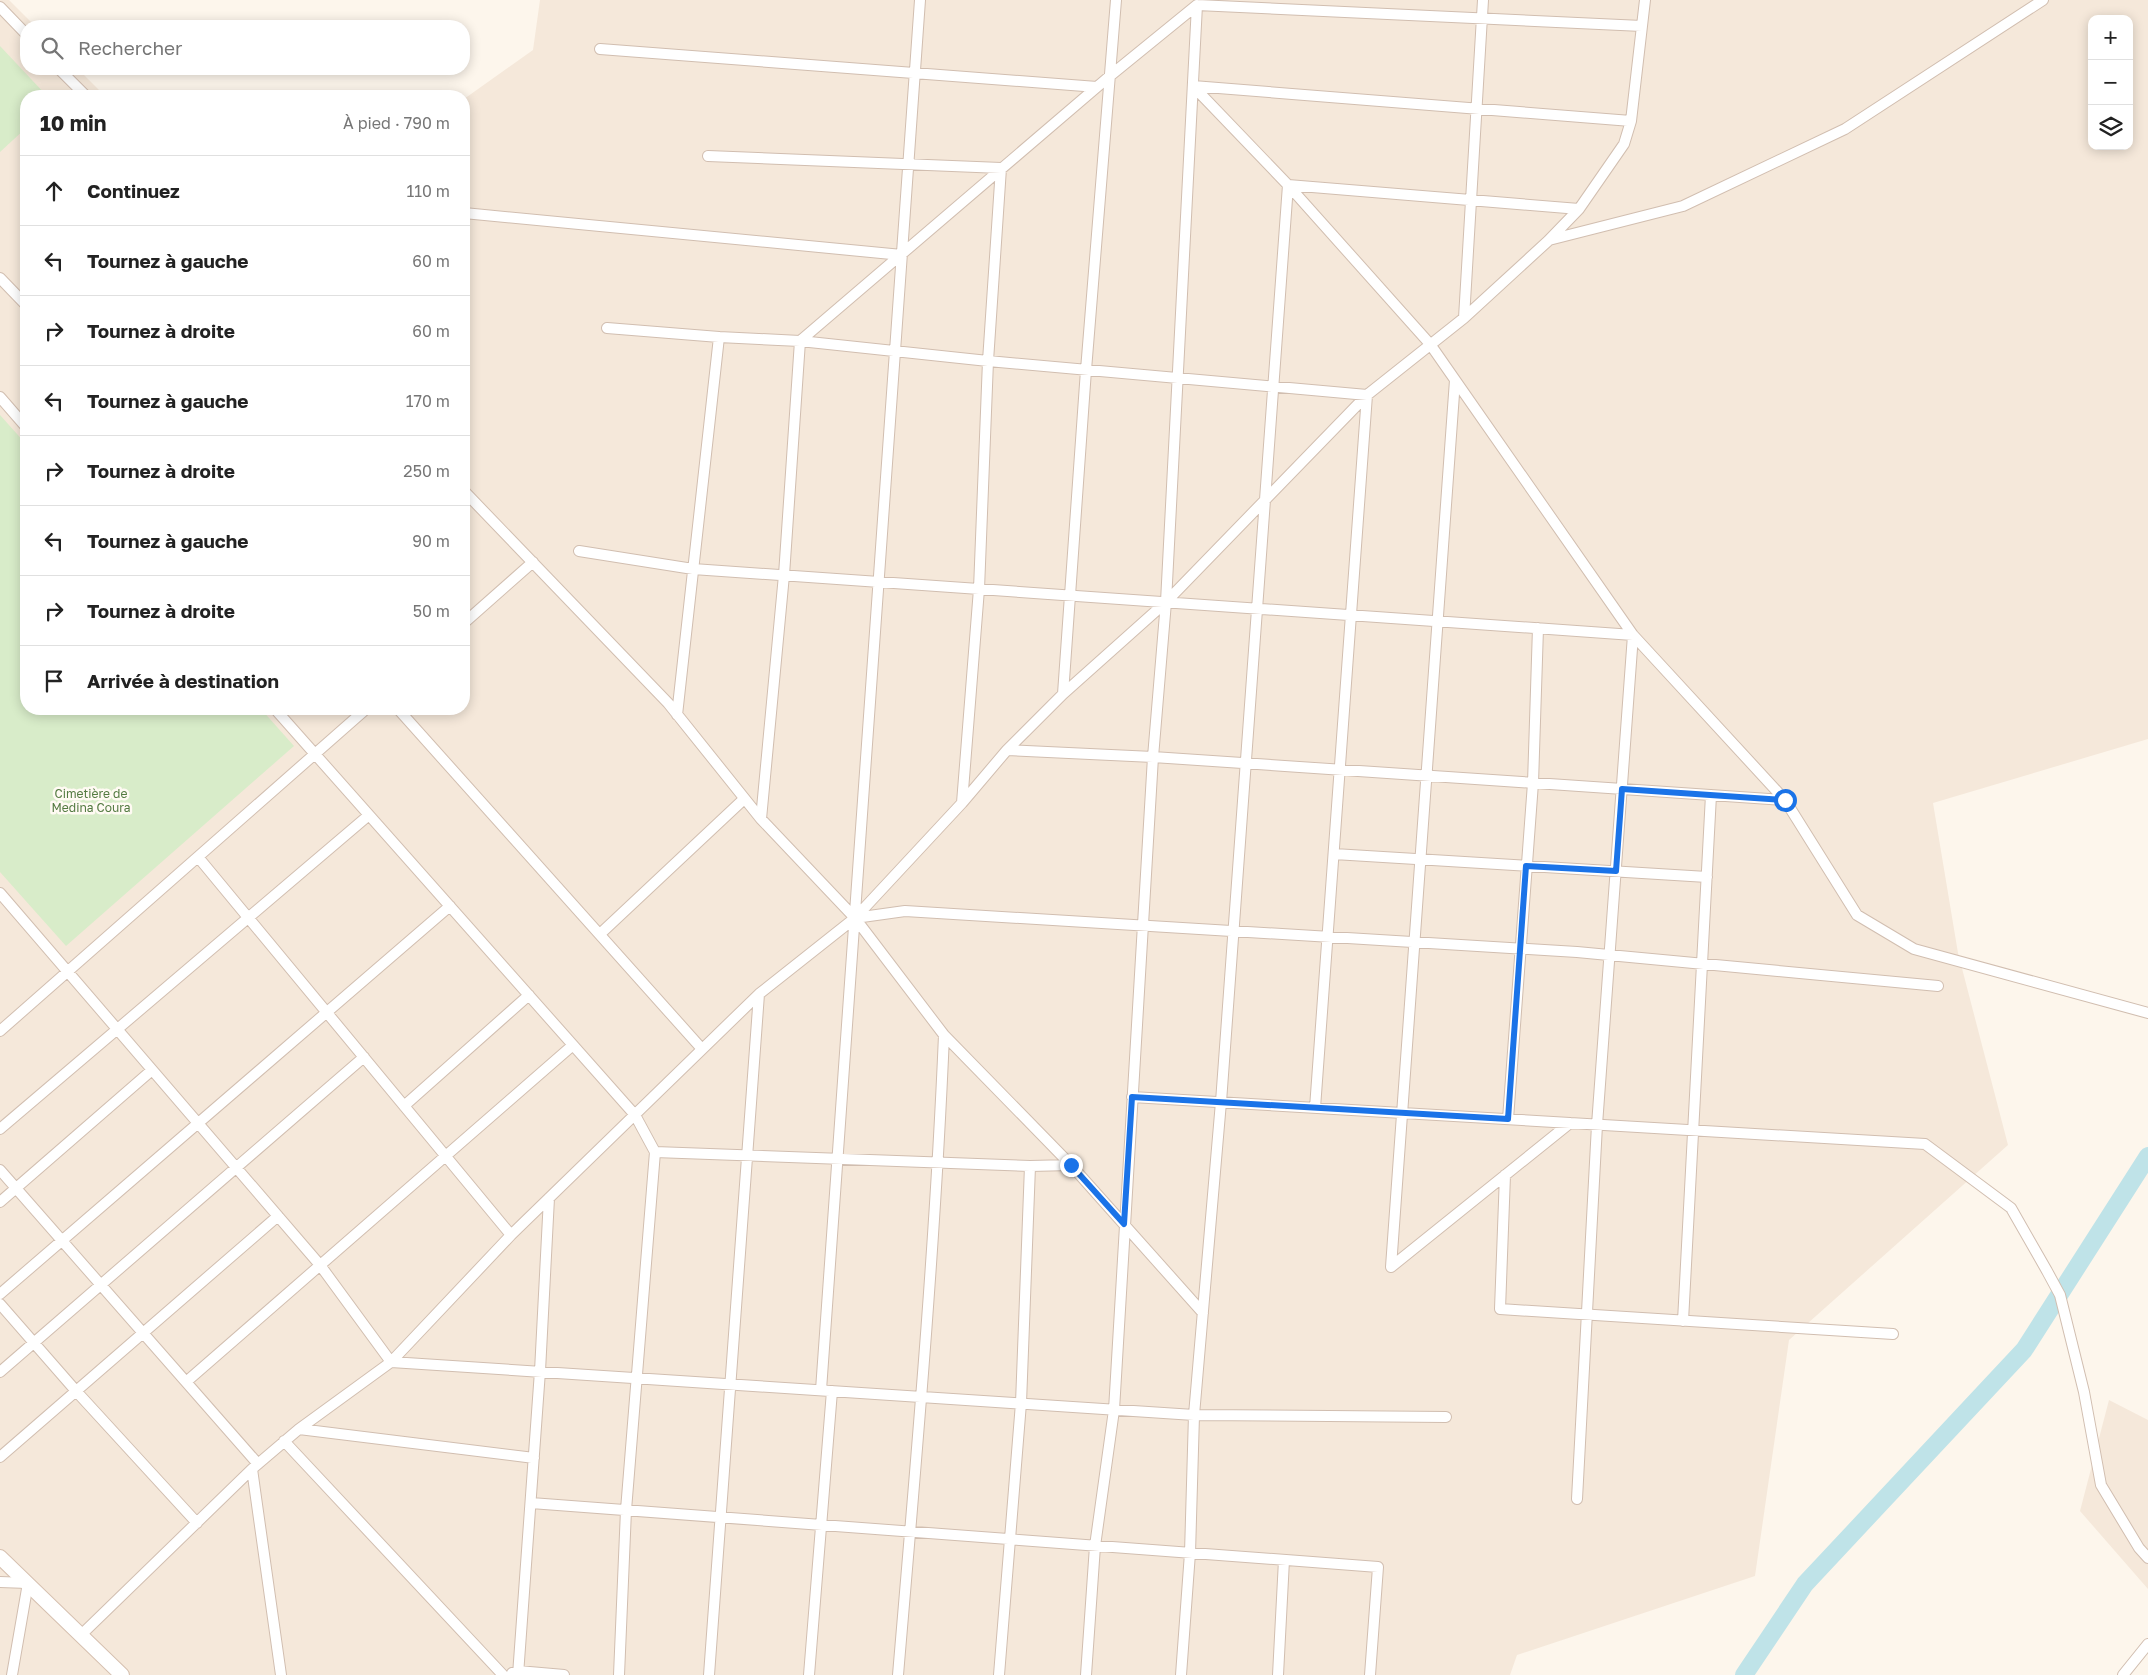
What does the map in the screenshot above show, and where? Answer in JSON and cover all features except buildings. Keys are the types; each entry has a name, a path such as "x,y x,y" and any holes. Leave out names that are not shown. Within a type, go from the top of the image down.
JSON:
{"street":[{"path":"809,1675 821,1525 838,1158 920,0"},
{"path":"1064,694 1086,370 1116,0"},
{"path":"1464,318 1483,0"},
{"path":"81,1635 255,1466 299,1429 391,1362 511,1235 759,994 854,918 962,803 1007,750 1064,694 1166,602 1367,395 1464,318 1579,210 1624,144 1631,121 1645,0"},
{"path":"1548,240 1683,206 1845,129 2043,0"},
{"path":"761,819 784,576 800,341 1001,168 1197,5 1253,4 1482,19 1642,26"},
{"path":"1086,1675 1095,1546 1114,1410 1142,926 1153,757 1166,602 1197,5"},
{"path":"0,7 20,28"},
{"path":"600,49 1097,87"},
{"path":"65,75 80,90"},
{"path":"1192,86 1631,121"},
{"path":"1192,86 1288,185 1430,344 1632,635 1785,800 1857,916 1914,949 2148,1013"},
{"path":"708,156 1001,168"},
{"path":"962,803 979,589 988,361 1001,168"},
{"path":"1288,185 1579,210"},
{"path":"1181,1675 1190,1553 1194,1415 1221,1102 1288,185"},
{"path":"470,214 902,255"},
{"path":"0,278 20,299"},
{"path":"607,328 800,341 988,361 1367,395"},
{"path":"677,715 719,337"},
{"path":"1455,380 1391,1267 1570,1123"},
{"path":"1315,1108 1367,395"},
{"path":"0,398 20,420"},
{"path":"470,497 677,715 761,819 854,918 944,1035 1071,1165 1203,1313"},
{"path":"579,551 693,569 1632,635"},
{"path":"470,618 533,562"},
{"path":"1508,1119 1532,783 1538,628"},
{"path":"1577,1499 1598,1124 1632,635"},
{"path":"280,715 635,1115 655,1152 626,1510 618,1675"},
{"path":"0,1031 359,715"},
{"path":"403,715 702,1049"},
{"path":"1007,750 1153,757 1785,800"},
{"path":"1683,1321 1711,795"},
{"path":"600,934 744,799"},
{"path":"0,1129 369,815"},
{"path":"1334,854 1706,877"},
{"path":"198,857 511,1235"},
{"path":"0,893 320,1265 391,1362"},
{"path":"0,1294 450,906"},
{"path":"854,918 905,911 1414,942 1610,955 1938,986"},
{"path":"709,1675 759,994"},
{"path":"404,1106 528,995"},
{"path":"898,1675 922,1397 938,1161 944,1035"},
{"path":"186,1382 573,1045"},
{"path":"0,1372 364,1057"},
{"path":"0,1202 152,1070"},
{"path":"1132,1097 1925,1144 2011,1208 2060,1295 2084,1392 2101,1485 2139,1548 2148,1558"},
{"path":"655,1152 938,1161 1030,1166 1071,1165"},
{"path":"999,1675 1021,1404 1030,1166"},
{"path":"0,1170 186,1382 255,1466 281,1675"},
{"path":"1505,1175 1500,1309 1893,1334"},
{"path":"518,1673 540,1371 549,1198"},
{"path":"0,1457 278,1216"},
{"path":"0,1304 76,1391 197,1523"},
{"path":"391,1362 1194,1415 1446,1417"},
{"path":"299,1429 534,1458"},
{"path":"284,1442 502,1675 518,1673 564,1675"},
{"path":"530,1503 1378,1567 1370,1675"},
{"path":"0,1557 122,1675"},
{"path":"1278,1675 1284,1560"},
{"path":"0,1582 28,1583"},
{"path":"12,1675 28,1583"},
{"path":"2123,1675 2148,1644"}],"shaded area":[{"path":"0,0 9,0 29,20 20,20 20,75 84,75 99,90 20,90 20,715 470,715 470,95 533,50 540,0 2148,0 2148,739 1933,803 1958,953 2008,1145 1789,1340 1755,1576 1517,1655 1510,1675 0,1675"},
{"path":"2109,1400 2148,1420 2148,1589 2080,1511"}],"green space":[{"path":"0,46 20,67 20,75 27,75 41,90 20,90 20,134 0,152"},
{"name":"Cimetière de Medina Coura","path":"0,415 20,437 20,715 266,715 294,746 66,946 0,872"}],"waterway":[{"path":"1744,1675 1805,1584 2024,1350 2148,1156"}],"route":[{"path":"1071,1165 1124,1224 1132,1097 1508,1119 1526,866 1616,871 1622,789 1785,800"}]}
